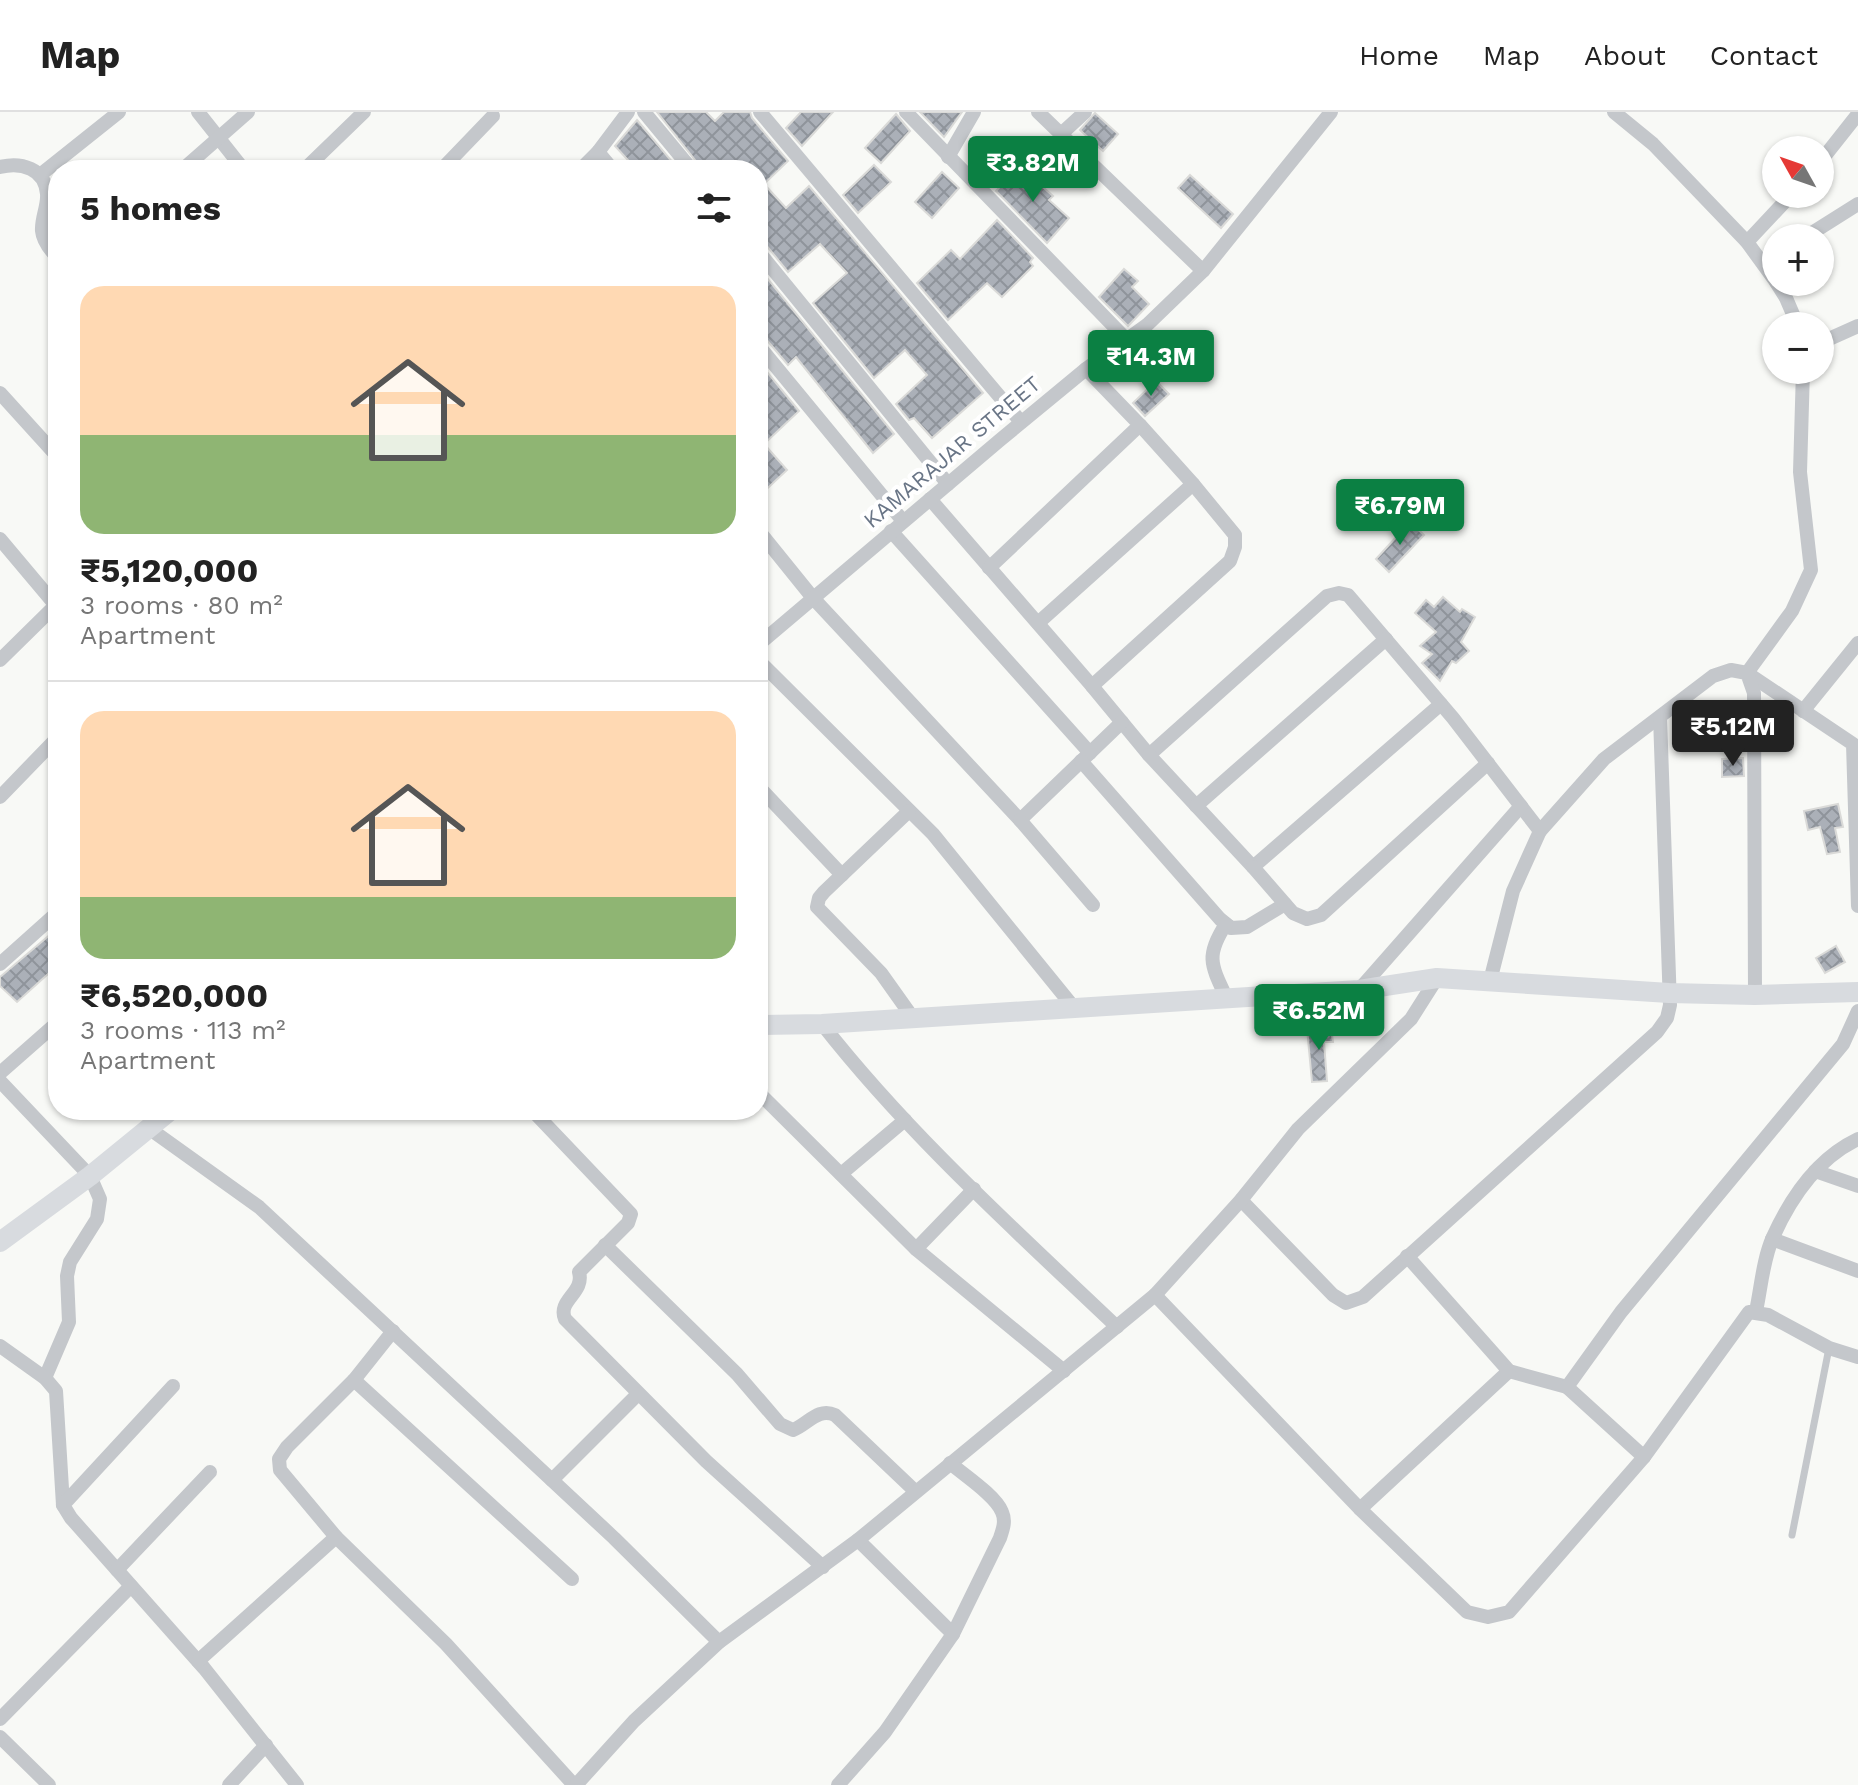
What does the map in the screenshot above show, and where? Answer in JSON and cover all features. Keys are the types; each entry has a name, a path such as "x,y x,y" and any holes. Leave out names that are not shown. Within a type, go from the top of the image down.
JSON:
{"main road":[{"path":"768,1025 1359,990 1437,978 1669,993 1755,995 1858,992"},
{"path":"0,1242 160,1120"}],"street":[{"path":"59,160 119,112"},
{"path":"198,112 236,160"},
{"path":"194,160 248,112"},
{"path":"314,160 364,112"},
{"path":"590,160 628,112"},
{"path":"644,112 684,160"},
{"path":"760,112 1021,422"},
{"path":"906,112 1126,339"},
{"path":"948,157 974,112"},
{"path":"1038,112 1203,271"},
{"path":"1060,135 1085,112"},
{"name":"KAMARAJAR STREET","path":"768,636 1021,422 1147,325 1203,271 1331,112"},
{"path":"1614,112 1653,144 1747,242 1762,253"},
{"path":"1834,144 1858,114"},
{"path":"451,160 493,116"},
{"path":"598,152 605,160"},
{"path":"0,167 14,164 28,167 40,175 47,195 42,232 48,246"},
{"path":"40,175 48,169"},
{"path":"1826,224 1858,204"},
{"path":"1747,242 1779,208"},
{"path":"768,263 948,484"},
{"path":"1834,337 1858,326"},
{"path":"768,358 897,526 1226,924 1231,928 1247,927 1285,904"},
{"path":"1086,369 1193,484 1235,535 1230,561 1092,686"},
{"path":"1747,673 1792,611 1811,570 1800,472 1803,384"},
{"path":"0,393 48,445"},
{"path":"989,568 1140,425"},
{"path":"1038,623 1193,484"},
{"path":"930,499 1149,755 1293,913 1307,919 1321,915 1488,763"},
{"path":"0,539 48,595"},
{"path":"768,542 813,598 1020,820 1093,905"},
{"path":"1149,755 1327,596 1339,593 1348,595 1441,704 1540,831"},
{"path":"0,660 48,614"},
{"path":"1196,806 1386,639"},
{"path":"1803,711 1858,643"},
{"path":"768,670 933,834 1075,1009"},
{"path":"1490,981 1513,891 1540,831 1604,759 1713,676 1731,670 1747,673 1856,746 1858,906"},
{"path":"1747,673 1754,693 1755,995"},
{"path":"1253,867 1441,704"},
{"path":"1241,1200 1333,1295 1346,1303 1363,1297 1657,1032 1667,1018 1670,1005 1660,717"},
{"path":"1020,820 1122,722"},
{"path":"0,797 48,747"},
{"path":"768,797 842,875"},
{"path":"1359,990 1521,806"},
{"path":"909,811 819,898 817,907 881,973 913,1018"},
{"path":"0,964 48,921"},
{"path":"1226,924 1212,945 1213,969 1227,999"},
{"path":"393,1331 354,1380 287,1447 279,1459 280,1470 336,1537 446,1644 575,1785 634,1721 719,1642 858,1540 1155,1295 1241,1200 1298,1129 1411,1019 1437,978"},
{"path":"1567,1387 1621,1312 1843,1044 1858,1011"},
{"path":"822,1024 905,1120 1117,1327"},
{"path":"0,1073 48,1031"},
{"path":"0,1081 90,1176 100,1199 97,1219 70,1262 67,1276 69,1322 45,1378"},
{"path":"768,1102 916,1249 1064,1371"},
{"path":"542,1120 631,1214 628,1223 579,1272 579,1288 562,1312 565,1319 706,1461 823,1567"},
{"path":"841,1174 905,1120"},
{"path":"150,1129 259,1207 552,1480 719,1642"},
{"path":"1155,1295 1360,1509 1467,1612 1488,1617 1509,1612 1644,1457 1748,1316 1772,1239 1802,1185 1839,1148 1858,1139"},
{"path":"1815,1171 1858,1186"},
{"path":"916,1249 974,1189"},
{"path":"1772,1239 1858,1271"},
{"path":"605,1245 737,1374 780,1424 793,1430 821,1412 835,1415 915,1491"},
{"path":"1407,1256 1509,1371 1567,1387 1644,1457"},
{"path":"1748,1316 1858,1357"},
{"path":"0,1346 45,1378 56,1391 63,1505 198,1661 297,1785"},
{"path":"1360,1509 1509,1371"},
{"path":"354,1380 572,1579"},
{"path":"63,1505 173,1386"},
{"path":"552,1480 638,1394"},
{"path":"838,1785 853,1779 953,1634 1004,1525 1002,1512 995,1502 950,1463"},
{"path":"117,1570 210,1472"},
{"path":"198,1661 336,1537"},
{"path":"858,1540 953,1634"},
{"path":"0,1719 131,1586"},
{"path":"0,1737 49,1785"},
{"path":"229,1785 266,1745"}],"lane":[{"path":"1792,1535 1829,1348"}],"building":[{"path":"657,112 706,112 715,121 724,112 750,112 788,161 768,180 768,160 695,160"},
{"path":"801,112 833,112 802,146 786,128"},
{"path":"920,112 962,112 944,137"},
{"path":"1095,113 1118,134 1103,151 1080,130"},
{"path":"896,114 910,131 881,163 865,148"},
{"path":"637,120 671,160 628,160 615,146"},
{"path":"874,165 891,182 858,213 843,195"},
{"path":"1019,166 1053,196 1049,200 1069,218 1047,243 996,191"},
{"path":"942,172 959,188 932,218 915,202"},
{"path":"1190,175 1233,214 1221,228 1178,188"},
{"path":"809,186 983,393 932,438 914,418 909,420 896,404 927,375 905,350 874,378 813,303 847,273 820,244 788,272 768,247 768,188 786,208"},
{"path":"997,220 1033,258 1030,262 1033,266 1002,297 987,283 948,320 917,283 951,250 960,259"},
{"path":"1124,269 1138,281 1132,287 1149,304 1128,326 1099,297"},
{"path":"768,279 894,434 873,453 796,357 788,365 768,341"},
{"path":"768,373 799,411 768,440"},
{"path":"1156,381 1169,394 1145,416 1133,403"},
{"path":"768,449 787,470 768,488"},
{"path":"1410,522 1424,535 1389,572 1376,559"},
{"path":"1443,597 1460,612 1462,609 1475,617 1461,642 1469,651 1456,663 1452,661 1440,681 1422,663 1432,654 1420,646 1436,632 1415,613 1426,600 1434,607"},
{"path":"1774,703 1793,716 1788,732 1768,726"},
{"path":"1743,758 1744,776 1722,777 1722,759"},
{"path":"1838,804 1843,827 1835,828 1840,852 1827,854 1820,827 1808,830 1804,811"},
{"path":"48,936 48,974 17,1002 0,986 0,977"},
{"path":"1836,946 1845,962 1825,973 1816,958"},
{"path":"1331,1027 1333,1042 1324,1042 1327,1081 1312,1082 1307,1028"}]}
